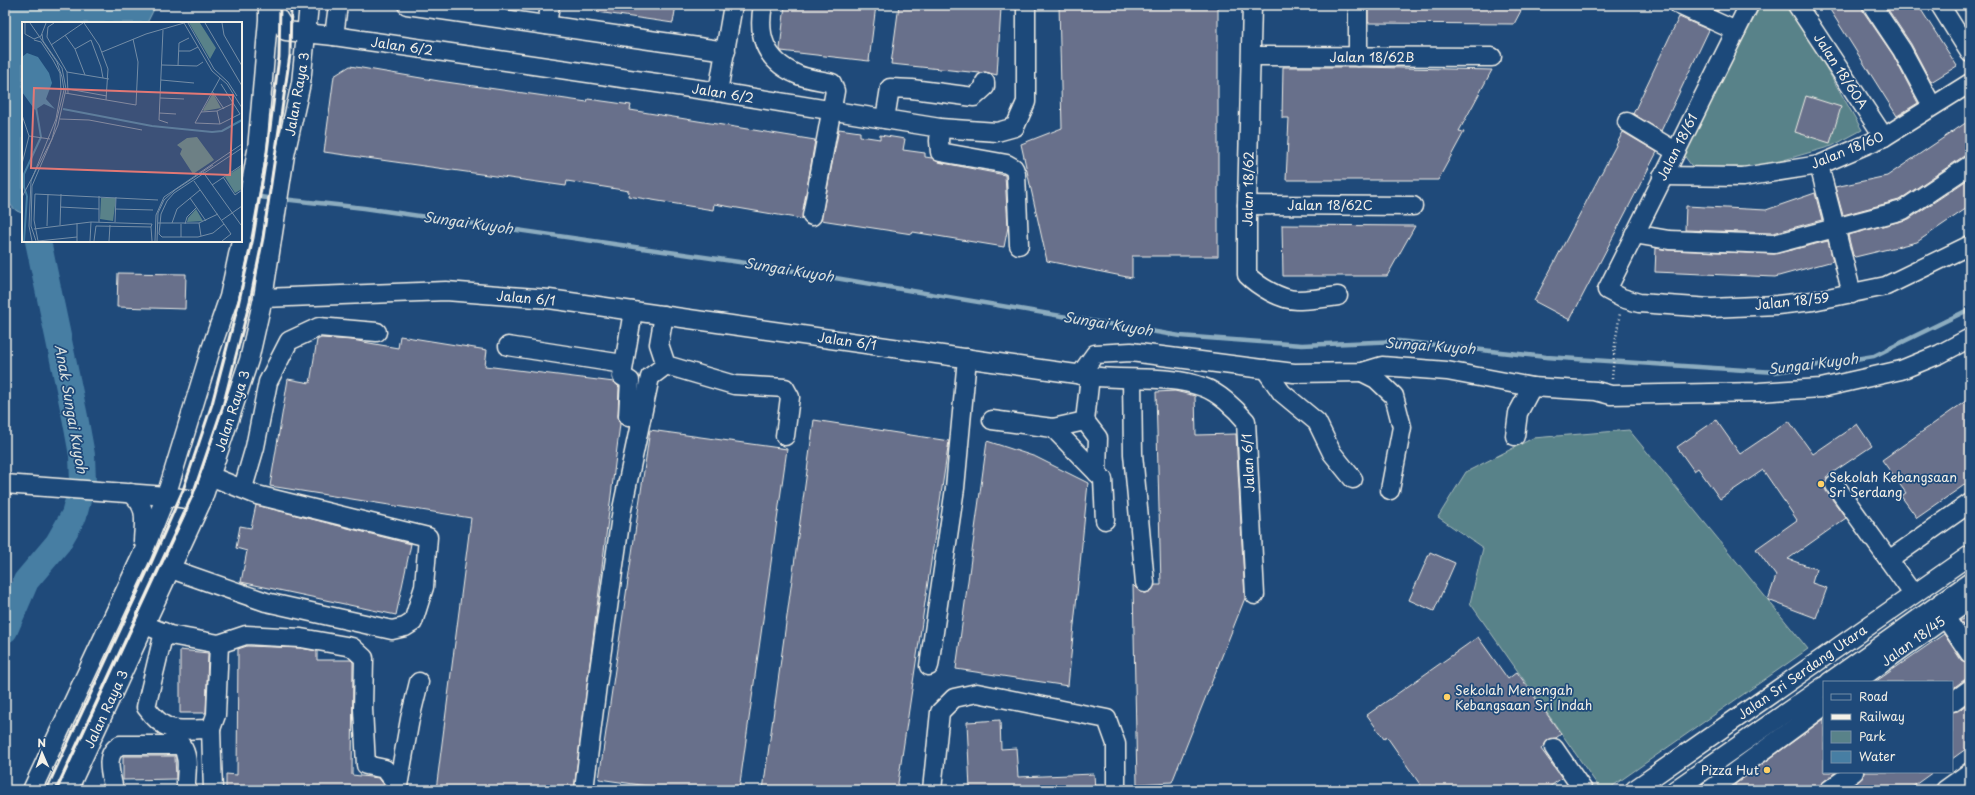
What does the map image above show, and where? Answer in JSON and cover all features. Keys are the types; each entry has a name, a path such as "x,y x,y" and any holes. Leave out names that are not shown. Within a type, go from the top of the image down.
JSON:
{"street":[{"path":"242,233 257,150 268,5"},
{"name":"Jalan 6/2","path":"274,5 275,13 286,31 334,36 718,92 830,112 940,128 997,132 1015,127 1026,102 1026,5"},
{"name":"Jalan Raya 3","path":"68,790 202,501 249,360 263,298 285,155 301,83 309,5"},
{"path":"334,36 338,5"},
{"path":"407,5 726,51"},
{"path":"547,25 550,5"},
{"path":"718,92 733,5"},
{"path":"763,5 760,22 764,46 774,60 796,74 832,83 835,91 812,216"},
{"name":"Jalan 18/62","path":"1252,5 1252,56 1247,205 1247,275 1255,284 1268,291 1295,300 1338,296"},
{"path":"1358,5 1358,56"},
{"path":"1679,5 1736,31"},
{"name":"Jalan 18/61","path":"1607,290 1662,176 1749,5"},
{"name":"Jalan 18/60A","path":"1797,5 1884,137"},
{"path":"1872,5 1902,50 1932,106"},
{"path":"1940,5 1970,53"},
{"name":"Jalan 18/62B","path":"1252,56 1492,57"},
{"path":"885,119 890,88 974,97 985,87 985,82"},
{"name":"Jalan 18/60","path":"1662,176 1744,177 1819,164 1884,137 1970,83"},
{"path":"1627,122 1675,151"},
{"path":"940,128 940,152 1007,164 1014,168 1016,174 1019,245"},
{"path":"1819,164 1852,294"},
{"path":"1634,234 1669,240 1774,244 1903,210 1970,165"},
{"name":"Jalan 18/62C","path":"1247,205 1413,206"},
{"path":"32,790 142,555 166,496 210,352 230,297 240,242"},
{"name":"Jalan 18/59","path":"1607,290 1622,298 1639,303 1711,308 1784,304 1852,294 1886,286 1970,245"},
{"name":"Jalan 6/1","path":"263,298 446,291 549,299 1085,375 1132,379 1169,380 1204,387 1235,408 1246,421 1255,595"},
{"path":"628,417 630,381 622,376 633,311"},
{"path":"664,315 659,344 666,365"},
{"path":"243,488 255,446 268,382 289,341 319,327 376,332"},
{"path":"1097,473 1098,438 1085,421 1085,375 1095,354 1131,352 1294,373 1362,372 1382,366 1447,371 1532,388 1596,391 1611,395 1759,392 1821,388 1901,370 1940,354 1970,338"},
{"path":"508,346 623,364"},
{"path":"929,666 955,488 967,358"},
{"path":"666,365 734,385 785,388 790,397 784,436"},
{"path":"584,790 622,509 650,377 666,365"},
{"path":"1265,369 1282,393 1317,422 1332,453 1353,479"},
{"path":"1362,372 1376,379 1394,396 1402,427 1390,490"},
{"path":"1132,379 1134,454 1144,583"},
{"path":"1515,436 1518,413 1532,388"},
{"path":"992,420 1053,428 1085,421"},
{"path":"1053,428 1103,479 1105,520"},
{"path":"171,569 266,602 392,630 405,627 413,622 424,587 428,537 257,494 210,476"},
{"path":"5,484 123,492 202,501"},
{"path":"1835,485 1913,594"},
{"path":"123,492 141,502 145,517 142,555"},
{"path":"1889,560 1970,503"},
{"name":"Jalan Sri Serdang Utara","path":"1634,790 1970,555"},
{"name":"Jalan Sri Serdang Utara","path":"1830,681 1970,582"},
{"name":"Jalan 18/45","path":"1857,681 1970,600"},
{"path":"1945,617 1970,654"},
{"path":"145,625 170,635 219,644 246,635 301,638 352,647 364,658 363,709 366,765 385,769 398,788"},
{"path":"164,632 146,706 154,718 167,728 211,729"},
{"path":"213,790 211,729 216,715 219,644"},
{"path":"398,788 410,719 419,682"},
{"name":"Jalan Sri Serdang Utara","path":"1675,790 1823,687"},
{"path":"1953,701 1970,689"},
{"path":"932,790 940,712 954,698 977,693 1107,719 1116,744 1116,790"},
{"path":"1688,752 1713,789 1823,707"},
{"path":"114,790 109,760 113,749 120,745 181,745 185,750 187,762 186,790"},
{"path":"1554,748 1576,787"},
{"path":"1945,790 1970,772"},
{"path":"1828,790 1853,773"}],"path":[{"path":"1611,395 1615,344 1622,298"}],"green space":[{"path":"1761,5 1790,5 1862,130 1832,146 1763,166 1694,169 1683,154"},
{"path":"1629,430 1808,649 1607,790 1601,790 1470,603 1483,548 1438,517 1466,472 1533,438"}],"water":[{"path":"5,5 156,5 148,22 22,22 22,213 14,209 5,196"}],"building":[{"path":"598,5 676,5 673,23 597,12"},
{"path":"785,5 876,5 869,61 781,51"},
{"path":"899,5 975,5 1001,8 997,75 985,72 980,73 891,64"},
{"path":"1059,5 1218,5 1218,256 1132,256 1132,278 1047,261 1021,144 1062,128"},
{"path":"1368,5 1524,5 1514,24 1368,23"},
{"path":"1704,5 1721,5 1718,11"},
{"path":"1827,5 1862,5 1863,11 1893,55 1918,103 1897,116"},
{"path":"1885,5 1918,5 1957,66 1931,82 1911,44"},
{"path":"1679,17 1709,30 1661,131 1633,114"},
{"path":"350,66 439,81 587,102 588,99 631,105 630,110 815,140 802,219 714,204 713,210 628,196 629,191 567,181 566,186 324,152 334,76"},
{"path":"1283,67 1492,70 1459,131 1464,132 1438,180 1286,180 1289,118 1282,118"},
{"path":"1806,96 1841,107 1830,143 1795,132"},
{"path":"1970,120 1970,155 1964,156 1899,200 1843,215 1835,187 1887,176"},
{"path":"839,129 860,132 860,136 880,139 880,135 905,139 903,150 925,153 925,157 932,158 938,162 1005,175 1008,227 1004,247 913,232 912,234 821,220"},
{"path":"1623,132 1657,152 1570,320 1534,301"},
{"path":"1970,178 1970,206 1917,242 1855,257 1853,255 1848,235 1909,219"},
{"path":"1815,193 1822,220 1773,233 1685,230 1686,206 1766,210"},
{"path":"1282,225 1415,226 1387,276 1283,276"},
{"path":"1828,241 1833,261 1775,277 1655,272 1656,248 1668,250 1774,254"},
{"path":"118,273 186,274 185,309 117,307"},
{"path":"400,336 487,350 485,366 614,382 619,387 618,416 620,424 574,790 436,790 471,518 270,486 288,379 310,383 317,340 321,338 352,340 398,348"},
{"path":"1175,391 1195,396 1196,435 1236,434 1245,598 1172,782 1137,784 1133,585 1140,592 1146,593 1151,591 1155,585 1161,585 1156,392"},
{"path":"1970,398 1970,481 1917,518 1901,496 1906,493 1882,460"},
{"path":"814,420 949,441 897,790 763,790"},
{"path":"1716,420 1740,454 1789,421 1813,454 1857,424 1872,446 1826,477 1826,491 1846,518 1788,559 1816,569 1812,583 1827,588 1816,618 1768,600 1776,576 1756,549 1797,520 1763,470 1720,499 1698,468 1694,471 1677,447"},
{"path":"650,430 787,449 739,790 675,790 599,779"},
{"path":"987,441 1036,457 1088,483 1068,686 956,669"},
{"path":"256,505 411,544 396,615 241,582 247,551 236,548 240,526 251,528"},
{"path":"1430,552 1455,563 1434,611 1409,600"},
{"path":"1970,614 1970,635 1960,621"},
{"path":"1944,634 1961,660 1970,664 1970,679 1964,680 1953,688 1953,681 1876,681"},
{"path":"1478,637 1508,679 1517,672 1561,734 1556,738 1548,740 1541,749 1562,778 1545,790 1424,790 1387,737 1384,739 1367,715"},
{"path":"247,646 300,648 317,651 317,660 351,660 353,662 352,775 379,778 388,790 226,790 226,774 237,775 238,649"},
{"path":"180,650 208,653 206,713 180,713"},
{"path":"1970,702 1970,746 1953,758 1953,712 1958,711"},
{"path":"1000,720 1001,749 1016,748 1018,777 1094,774 1095,790 970,790 967,722"},
{"path":"1823,720 1823,773 1835,773 1823,782 1819,790 1735,790 1735,784"},
{"path":"123,756 175,756 176,779 123,780"},
{"path":"1864,773 1932,773 1908,790 1847,790 1860,780"}],"waterway":[{"name":"Sungai Kuyoh","path":"252,196 275,199"},
{"name":"Sungai Kuyoh","path":"282,199 364,208 746,263 1180,336 1302,345 1399,341 1546,357 1775,372 1874,356 1970,309"},
{"name":"Anak Sungai Kuyoh","path":"5,630 26,581 58,543 74,515 83,482 82,455 75,417 38,242"}],"railway":[{"path":"46,790 151,563 183,490 212,404 238,305 253,238 267,152 279,57 280,5"},
{"path":"56,790 193,494 223,406 250,301 263,238 290,55 291,5"}],"place":[{"name":"Sekolah Kebangsaan Sri Serdang","path":"1821,484"},
{"name":"Sekolah Menengah Kebangsaan Sri Indah","path":"1447,697"},
{"name":"Pizza Hut","path":"1767,770"}]}
